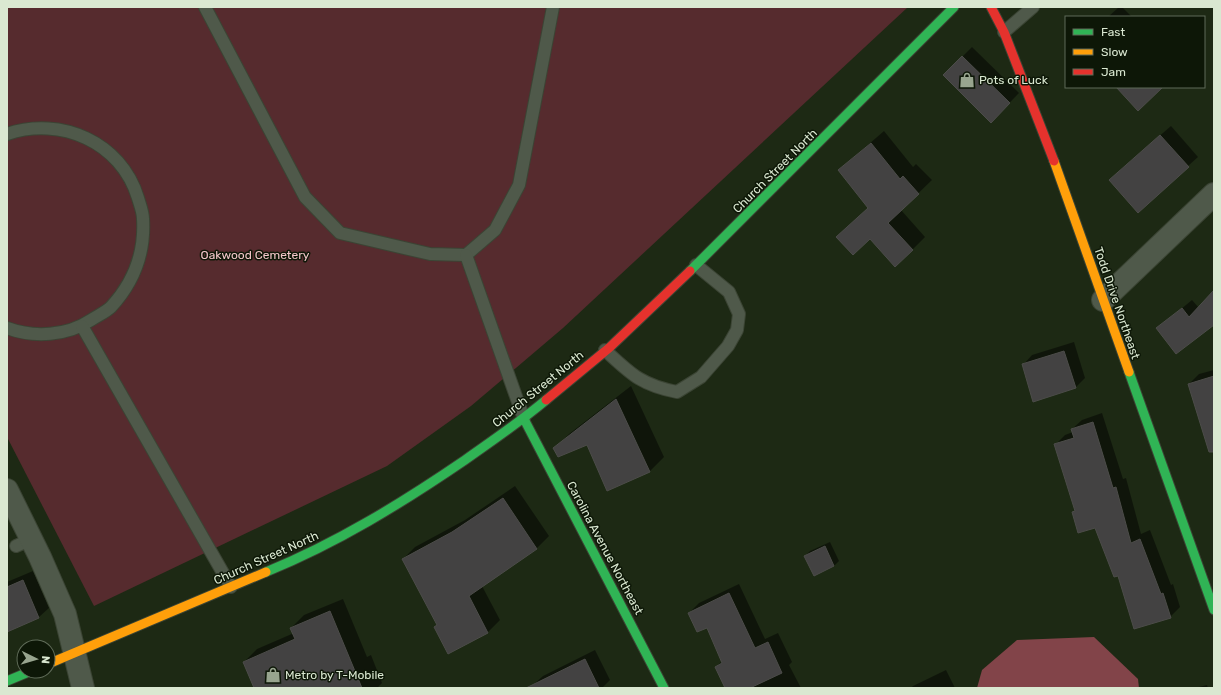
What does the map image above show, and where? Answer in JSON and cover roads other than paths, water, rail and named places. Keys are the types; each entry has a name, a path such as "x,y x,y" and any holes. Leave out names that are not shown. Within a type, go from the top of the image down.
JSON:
{"main road":[{"name":"Church Street North","path":"56,660 293,561 346,534 419,491 524,419 605,350 696,265 954,7"},
{"name":"Todd Drive Northeast","path":"991,7 1004,32 1054,160 1214,610"},
{"name":"Carolina Avenue Northeast","path":"524,419 664,688"}],"street":[{"path":"1103,300 1214,194"},
{"path":"9,500 24,543 65,614 83,688"}],"lane":[{"path":"205,7 305,197 340,233 430,254 466,255 495,230 519,185 553,7"},
{"path":"1004,32 1032,7"},
{"path":"7,134 24,128 57,128 89,138 115,158 134,185 143,217 142,251 131,282 110,308 82,326 52,334 20,333 7,328"},
{"path":"466,255 524,419"},
{"path":"605,350 633,375 654,387 677,392 701,377 728,346 737,330 739,314 729,292 696,265"},
{"path":"82,326 231,587"}],"place":[{"name":"Pots of Luck","path":"967,80"},
{"name":"Metro by T-Mobile","path":"273,675"}],"park label":[{"name":"Oakwood Cemetery","path":"255,255"}]}
